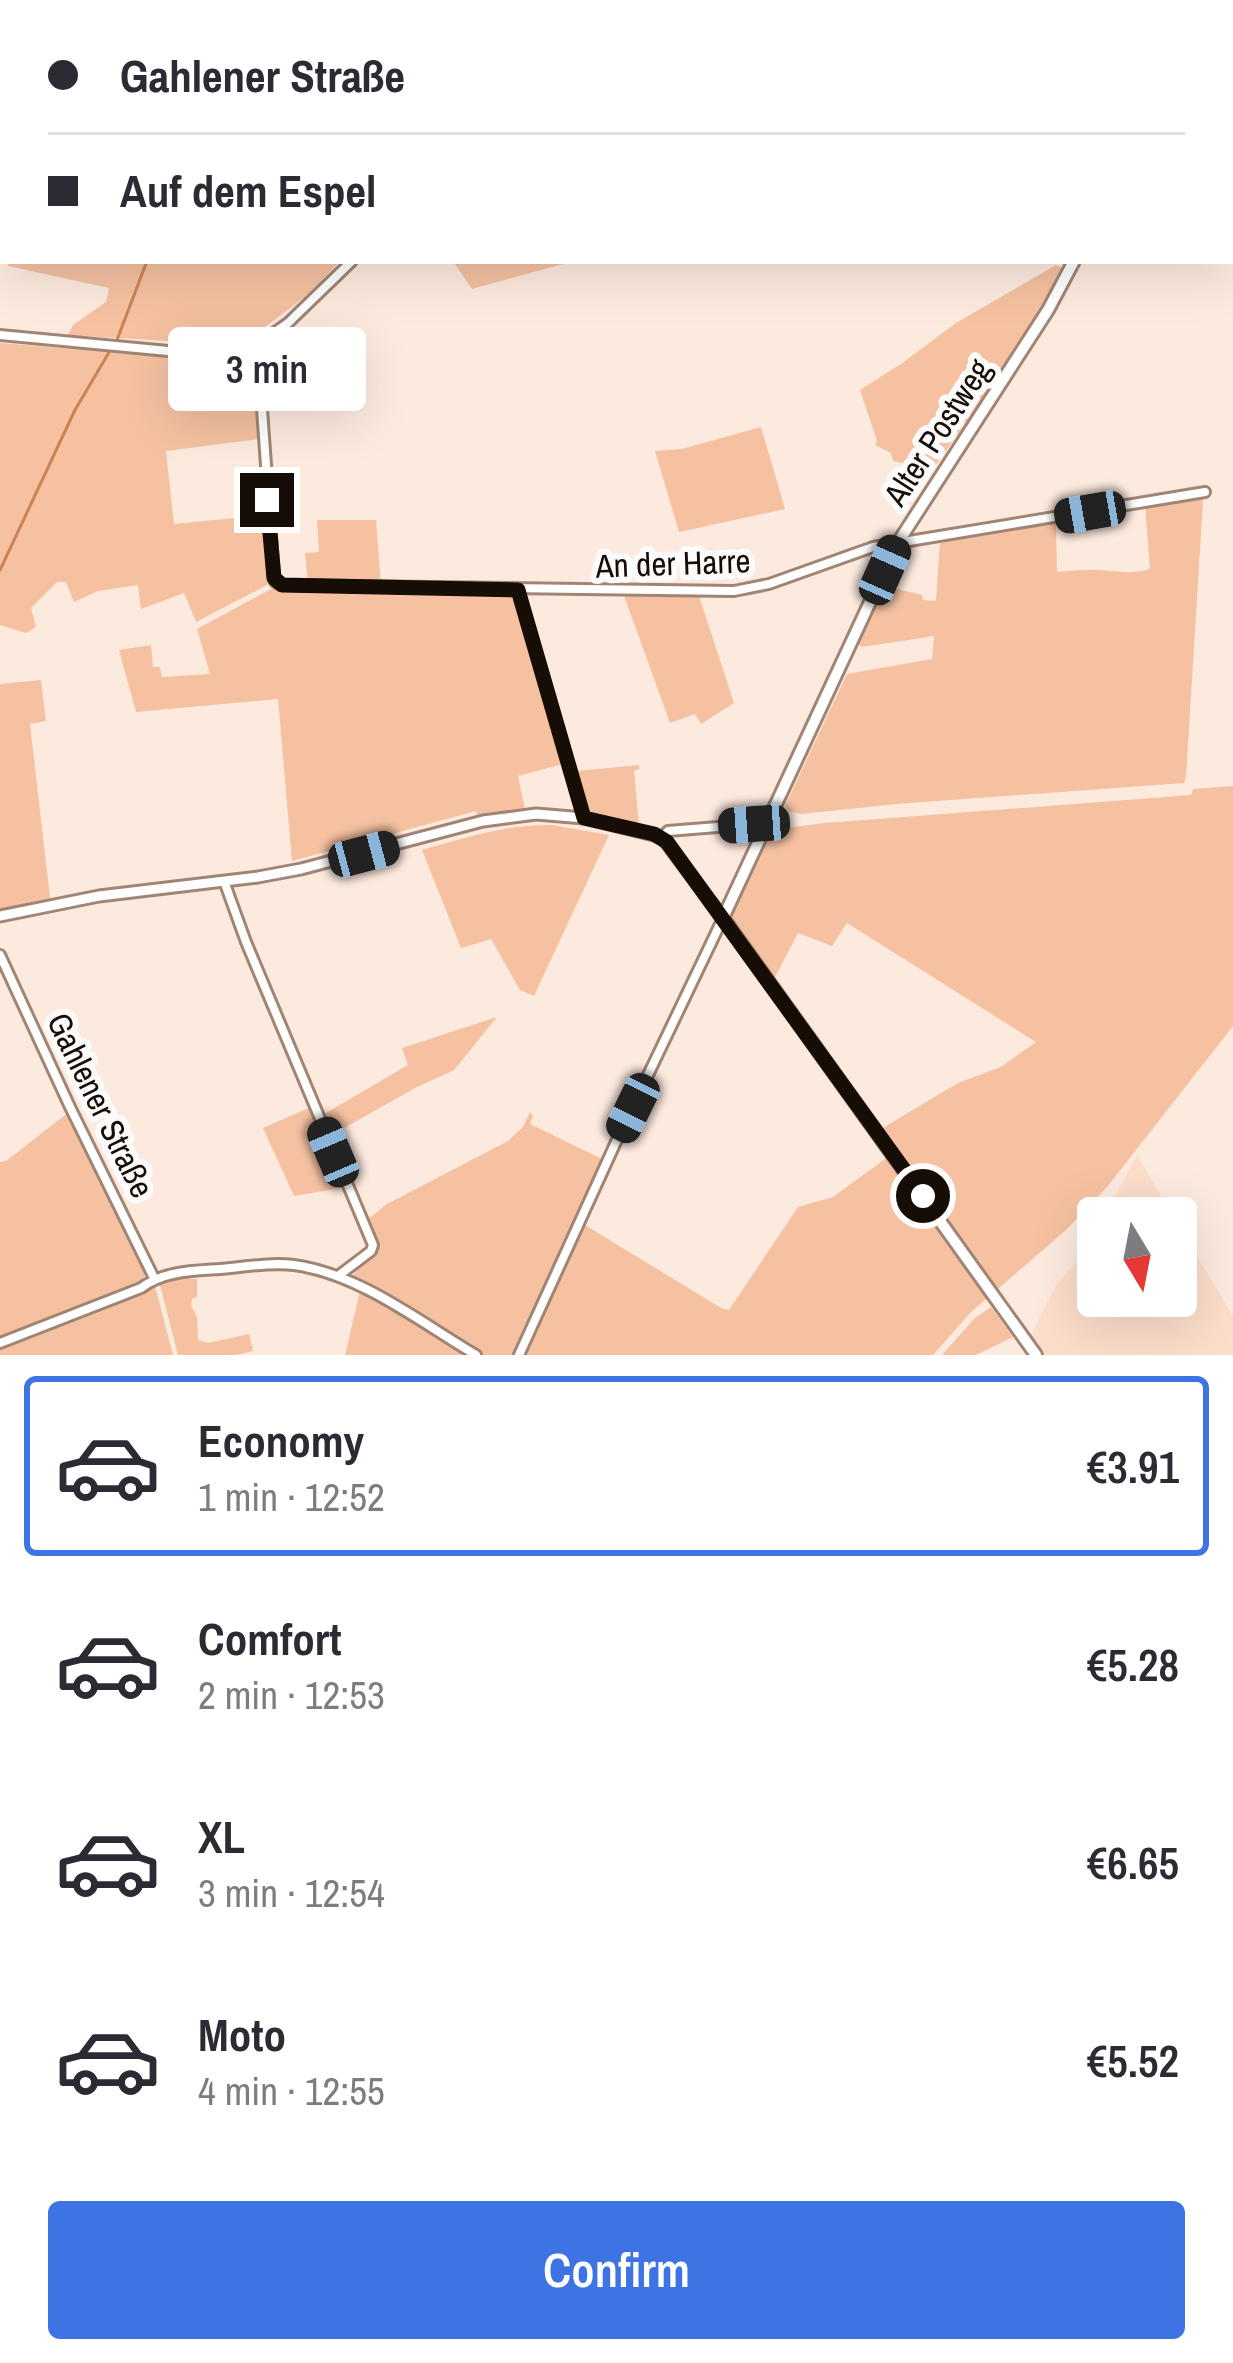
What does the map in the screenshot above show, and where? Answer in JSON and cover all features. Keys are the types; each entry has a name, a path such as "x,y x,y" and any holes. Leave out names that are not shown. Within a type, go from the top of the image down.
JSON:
{"main road":[{"name":"Alter Postweg","path":"723,918 897,544 1048,310 1072,264"},
{"path":"723,918 1036,1355"}],"street":[{"path":"0,335 236,352 254,347 288,323 349,264"},
{"name":"An der Harre","path":"254,347 275,582 282,585 734,591 769,584 860,550 1204,492"},
{"path":"518,590 584,818"},
{"path":"0,916 99,896 302,869 503,818 536,814 584,818 662,838 723,918"},
{"path":"662,838 668,831 767,823"},
{"path":"224,881 373,1245 337,1277"},
{"name":"Alter Postweg","path":"519,1355 723,918"},
{"name":"Gahlener Straße","path":"0,955 154,1278"},
{"path":"0,1343 141,1288 154,1278 281,1264 337,1277 364,1289 476,1355"}],"shaded area":[{"path":"337,264 310,293 235,345 68,335 73,325 106,302 109,288 8,266"},
{"path":"455,264 563,264 472,289"},
{"path":"1056,265 1065,273 1013,358 932,470 893,461 891,453 875,445 860,390 956,323"},
{"path":"0,343 251,360 259,439 166,451 174,524 265,515 267,585 196,622 184,593 141,609 138,585 98,591 74,602 66,582 57,582 31,608 36,627 26,633 0,625"},
{"path":"761,427 785,509 679,532 655,451 682,449"},
{"path":"1200,498 1184,783 802,814 788,811 785,806 847,674 932,659 934,636 858,644 880,596 889,587 936,601 940,541 1056,521 1057,572 1143,571 1150,569 1145,505"},
{"path":"317,520 376,520 381,585 308,584 305,553 319,552"},
{"path":"271,589 510,593 517,601 567,763 518,776 525,809 479,819 476,811 292,861 278,699 136,712 119,650 151,645 153,667 160,667 162,677 210,674 197,629"},
{"path":"623,593 698,593 734,703 701,724 695,714 670,723"},
{"path":"41,680 46,721 30,724 50,898 0,909 0,684"},
{"path":"639,765 634,771 639,825 587,814 576,771"},
{"path":"1233,786 1233,1026 1107,1187 1097,1197 1077,1197 1077,1218 970,1313 933,1355 526,1355 585,1225 729,1310 798,1207 833,1197 896,1151 881,1129 958,1083 1001,1067 1036,1042 847,923 832,946 798,933 773,981 732,923 732,907 776,829 1191,795 1193,789"},
{"path":"552,825 609,835 534,996 520,990 491,939 461,948 422,850 502,829"},
{"path":"497,1017 454,1070 330,1136 321,1116 408,1065 402,1048"},
{"path":"311,1107 346,1187 294,1196 263,1128"},
{"path":"69,1112 147,1271 139,1285 0,1340 0,1162"},
{"path":"530,1112 530,1124 604,1160 520,1349 512,1355 483,1355 350,1279 376,1248 367,1220 387,1204 508,1141"},
{"path":"1137,1155 1162,1197 1114,1197"},
{"path":"1197,1256 1233,1316 1233,1355 1045,1355 1031,1335 1055,1287 1077,1261 1077,1317 1197,1317"},
{"path":"188,1274 189,1279 197,1279 197,1297 191,1305 198,1340 208,1343 249,1334 253,1351 178,1355 160,1285 167,1277"},
{"path":"155,1286 173,1355 0,1355 0,1346"},
{"path":"360,1291 471,1355 345,1355"},
{"path":"991,1307 1013,1337 976,1355 942,1355 975,1318"}],"waterway":[{"path":"117,340 146,264"},
{"path":"0,570 75,410 111,349"}],"route":[{"path":"267,500 274,578 282,585 518,590 584,818 654,834 667,842 923,1196"}]}
